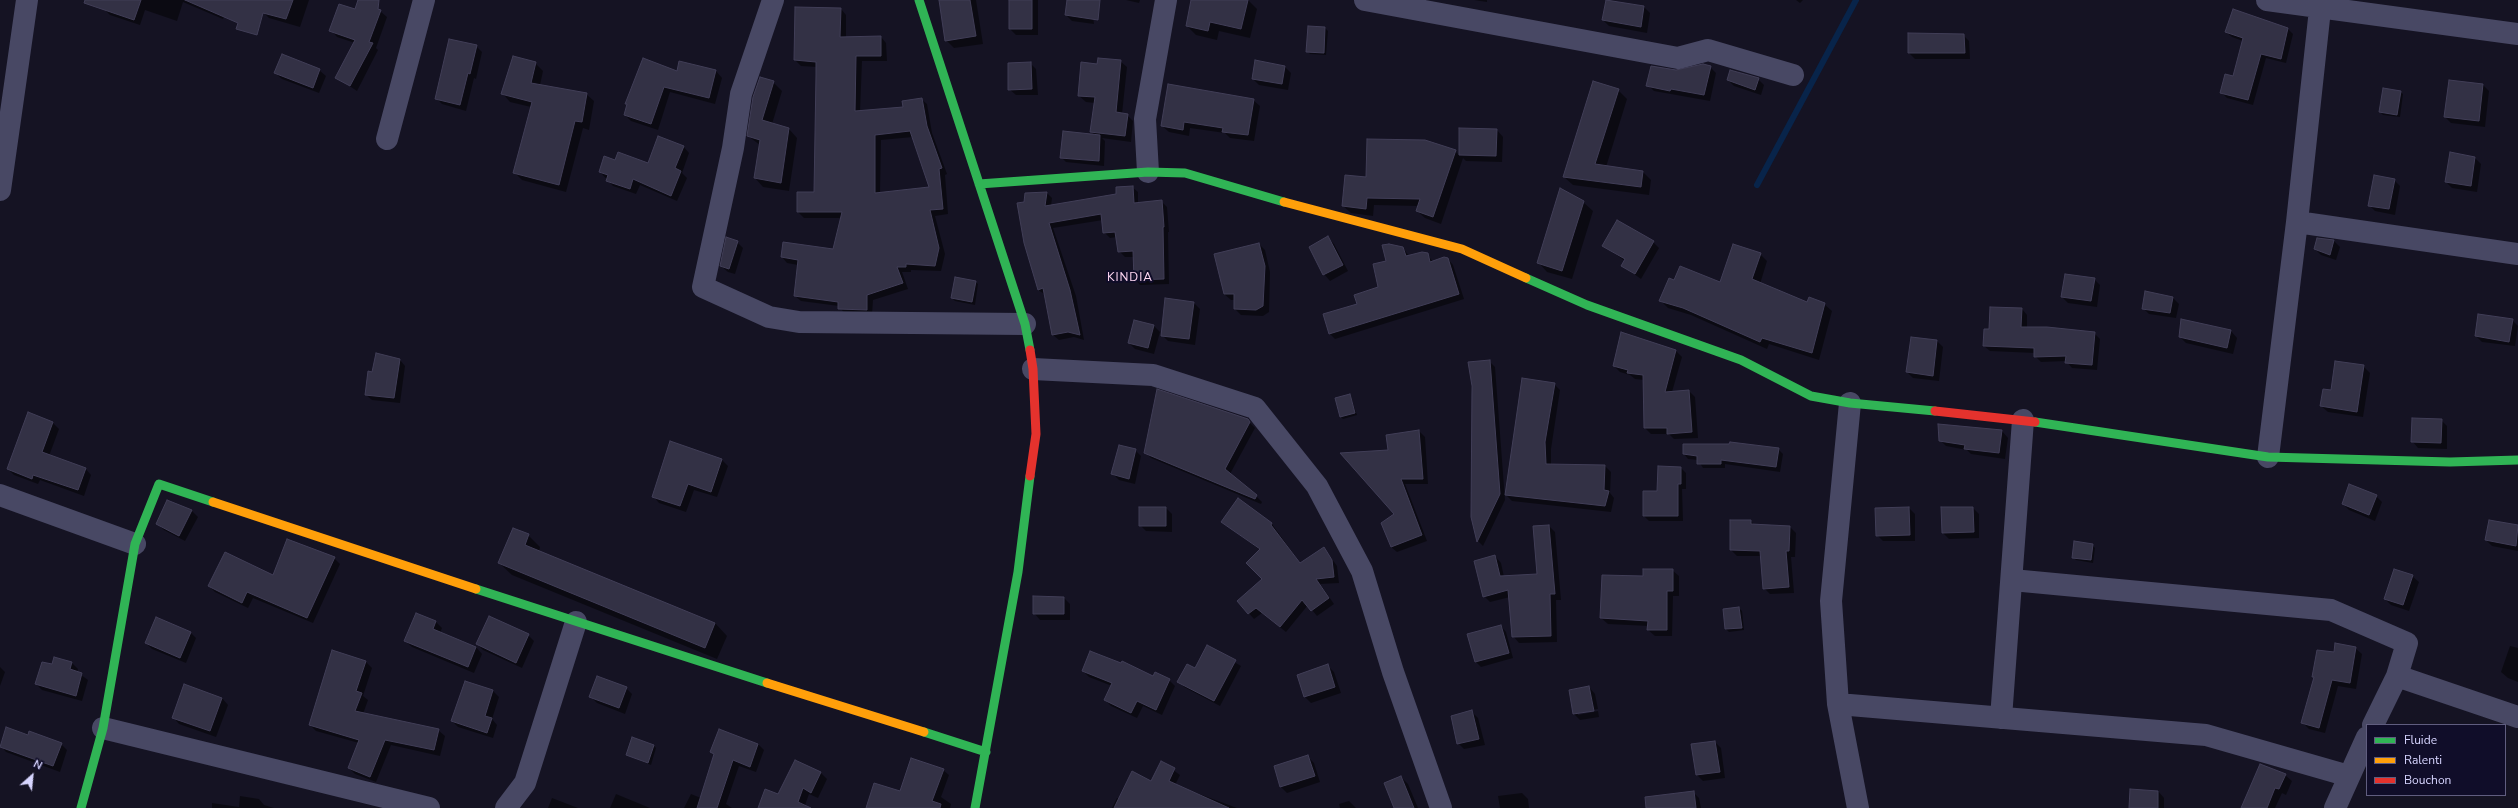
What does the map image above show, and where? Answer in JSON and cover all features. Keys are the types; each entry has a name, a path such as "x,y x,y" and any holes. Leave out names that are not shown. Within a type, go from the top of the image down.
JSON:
{"street":[{"path":"0,190 27,0"},
{"path":"387,139 424,0"},
{"path":"774,0 741,94 732,148 703,287 769,317 799,322 1024,324"},
{"path":"919,0 1024,324 1033,369 1036,434 1018,572 975,808"},
{"path":"1148,172 1146,119 1166,0"},
{"path":"2267,0 2320,4 2518,34"},
{"path":"1379,1 1678,58 1708,50 1793,74"},
{"path":"2268,457 2297,222 2320,4"},
{"path":"979,184 1148,172 1185,173 1330,216 1462,249 1587,305 1741,360 1811,396 1850,403 2023,420 2268,457 2450,462 2518,460"},
{"path":"2297,222 2518,254"},
{"path":"1033,369 1153,375 1255,408 1317,486 1362,571 1393,672 1441,808"},
{"path":"1850,403 1831,601 1838,704 1858,808"},
{"path":"2002,718 2023,420"},
{"path":"81,808 103,728 135,544 159,484 576,622 986,752"},
{"path":"0,495 135,544"},
{"path":"2012,580 2331,610 2407,643 2396,676 2373,724"},
{"path":"506,808 525,783 576,622"},
{"path":"2396,676 2518,716"},
{"path":"1838,704 2206,735 2349,776"},
{"path":"103,728 429,808"},
{"path":"2335,808 2366,739"}],"building":[{"path":"85,0 141,0 134,20 84,3"},
{"path":"185,0 293,0 286,19 263,13 257,35 236,29 238,23"},
{"path":"358,0 379,0 378,9 381,10 369,42 373,43 350,86 335,78 355,40 329,31 339,4 355,9"},
{"path":"939,0 970,0 976,36 945,41"},
{"path":"1009,0 1032,0 1032,29 1009,29"},
{"path":"1067,0 1100,0 1098,20 1065,15"},
{"path":"1191,0 1248,0 1241,29 1210,22 1208,31 1186,26"},
{"path":"1606,0 1644,6 1641,27 1602,20"},
{"path":"795,7 841,8 840,37 881,36 881,56 856,56 855,111 903,107 902,101 922,98 927,126 942,168 939,169 943,209 930,210 939,248 935,266 906,264 906,267 897,267 903,283 867,295 867,310 838,309 838,302 794,296 798,260 781,257 783,242 833,249 842,212 797,212 797,192 814,192 816,62 794,60","holes":["910,131 929,187 875,193 875,135"]},
{"path":"2233,9 2288,28 2281,59 2261,54 2248,100 2220,93 2225,74 2233,76 2243,38 2225,32"},
{"path":"1308,26 1325,27 1324,53 1306,52"},
{"path":"1908,33 1964,34 1965,53 1908,53"},
{"path":"449,39 477,45 460,105 435,99"},
{"path":"282,54 320,69 313,88 274,73"},
{"path":"513,56 536,62 531,83 587,93 582,122 575,121 559,185 513,173 532,102 501,94"},
{"path":"643,58 677,71 679,61 716,70 709,98 664,87 651,124 624,115 627,104 625,104"},
{"path":"1098,58 1121,60 1116,112 1128,114 1125,136 1090,132 1095,97 1078,96 1081,62 1097,64"},
{"path":"1255,60 1285,66 1282,84 1252,79"},
{"path":"1031,62 1032,89 1008,90 1008,63"},
{"path":"1703,64 1711,66 1704,95 1671,89 1670,91 1646,86 1651,66 1676,70"},
{"path":"1730,70 1759,78 1755,90 1727,80"},
{"path":"760,77 774,81 762,120 789,128 781,183 754,178 760,140 747,136 753,97"},
{"path":"2449,80 2483,84 2479,121 2444,117"},
{"path":"1593,81 1619,89 1595,164 1643,171 1641,187 1563,177"},
{"path":"1168,84 1254,99 1248,135 1222,132 1223,128 1184,122 1183,130 1161,126"},
{"path":"2383,88 2401,91 2397,115 2379,112"},
{"path":"1459,128 1497,129 1496,156 1459,155"},
{"path":"1063,131 1100,135 1099,161 1060,158"},
{"path":"658,136 684,146 675,168 681,171 671,196 633,179 630,189 606,181 608,175 599,172 604,156 615,160 618,152 648,163"},
{"path":"1367,139 1425,140 1456,150 1433,217 1416,211 1420,199 1367,198 1366,209 1342,206 1345,175 1366,177"},
{"path":"2450,152 2475,157 2471,186 2445,182"},
{"path":"2374,175 2395,179 2389,209 2368,206"},
{"path":"1133,186 1134,203 1162,200 1164,227 1164,279 1134,280 1133,251 1118,252 1115,232 1103,233 1101,214 1049,223 1070,290 1080,335 1068,332 1052,335 1043,288 1038,290 1024,243 1017,203 1024,202 1025,193 1047,192 1045,206 1116,194 1116,187"},
{"path":"1560,188 1584,201 1562,271 1537,263"},
{"path":"1617,220 1654,241 1635,274 1621,266 1625,259 1602,246"},
{"path":"1328,236 1343,265 1323,275 1309,247"},
{"path":"726,237 738,241 729,269 720,266"},
{"path":"2317,238 2334,240 2330,255 2314,249"},
{"path":"1259,243 1265,266 1263,306 1256,310 1234,309 1234,294 1224,294 1214,254"},
{"path":"1389,244 1403,247 1406,256 1422,252 1428,253 1430,262 1444,257 1448,258 1459,294 1329,334 1323,314 1357,304 1354,295 1378,287 1373,264 1386,261 1382,245"},
{"path":"1733,244 1761,253 1752,279 1807,302 1809,297 1825,303 1812,353 1762,338 1760,342 1683,308 1659,301 1669,278 1674,280 1680,266 1720,282"},
{"path":"2065,274 2095,278 2091,301 2061,297"},
{"path":"955,277 976,281 972,302 951,298"},
{"path":"2145,291 2173,297 2170,313 2142,309"},
{"path":"1165,298 1194,302 1189,339 1161,336"},
{"path":"1990,307 2022,308 2021,327 2047,327 2095,332 2092,365 2065,363 2066,356 2034,357 2034,348 1983,346 1984,329 1989,329"},
{"path":"2478,314 2513,319 2509,342 2475,336"},
{"path":"2181,319 2231,330 2227,348 2179,337"},
{"path":"1134,320 1154,325 1148,348 1128,343"},
{"path":"1621,332 1676,350 1665,392 1689,390 1692,432 1667,434 1667,428 1644,428 1643,375 1627,373 1628,370 1613,366"},
{"path":"1911,337 1937,340 1933,376 1906,372"},
{"path":"376,353 400,359 394,398 365,395 368,371 372,372"},
{"path":"1490,360 1500,494 1477,542 1471,517 1472,386 1468,362"},
{"path":"2335,361 2364,365 2357,412 2320,406 2323,389 2331,390"},
{"path":"1522,378 1555,383 1545,442 1546,464 1605,465 1604,490 1609,491 1605,506 1505,495"},
{"path":"1157,389 1248,419 1250,422 1225,469 1257,495 1255,499 1144,453"},
{"path":"1350,394 1355,413 1340,417 1335,398"},
{"path":"28,412 53,422 42,452 86,468 78,490 33,475 32,479 7,469"},
{"path":"2412,418 2442,419 2441,443 2411,442"},
{"path":"1938,424 2002,430 1999,453 1964,449 1965,445 1939,441"},
{"path":"1419,430 1423,479 1401,479 1422,535 1391,547 1381,523 1394,514 1340,453 1388,450 1386,435"},
{"path":"670,441 722,459 711,492 688,484 680,506 652,497"},
{"path":"1730,442 1779,448 1776,467 1721,460 1721,464 1697,464 1697,456 1683,454 1683,444 1729,444"},
{"path":"1119,445 1136,449 1129,479 1111,474"},
{"path":"1658,466 1681,467 1681,484 1678,484 1678,516 1643,516 1643,491 1657,491"},
{"path":"2349,484 2377,495 2369,515 2342,504"},
{"path":"1238,498 1272,523 1271,525 1300,563 1324,547 1332,560 1334,577 1316,579 1329,598 1311,611 1302,600 1280,627 1256,608 1248,614 1237,601 1262,579 1246,563 1260,549 1221,522"},
{"path":"167,500 192,510 179,536 156,524"},
{"path":"1139,507 1166,507 1166,526 1139,526"},
{"path":"1909,507 1910,535 1876,536 1875,508"},
{"path":"1941,507 1973,507 1974,532 1942,533"},
{"path":"1730,520 1751,520 1751,524 1790,526 1789,551 1786,551 1789,587 1763,589 1760,551 1730,550"},
{"path":"2489,520 2518,525 2516,546 2485,540"},
{"path":"1549,525 1555,594 1550,594 1551,636 1512,637 1508,590 1483,597 1474,561 1495,555 1500,576 1537,574 1533,526"},
{"path":"513,528 529,534 525,545 715,623 705,648 498,563"},
{"path":"287,539 335,557 307,618 247,592 242,603 208,586 225,552 273,575"},
{"path":"2074,541 2093,544 2091,560 2072,558"},
{"path":"1643,569 1673,569 1673,591 1667,591 1667,630 1647,630 1648,621 1600,618 1602,575 1643,576"},
{"path":"2394,569 2413,575 2403,605 2384,599"},
{"path":"1033,596 1064,597 1064,614 1033,614"},
{"path":"1739,607 1742,628 1725,629 1723,609"},
{"path":"416,613 436,621 433,629 476,647 468,667 404,641"},
{"path":"489,616 529,634 516,663 476,644"},
{"path":"156,617 191,632 180,658 145,643"},
{"path":"1501,625 1509,653 1475,662 1467,634"},
{"path":"2335,643 2356,647 2350,683 2332,680 2319,728 2301,723 2314,677 2312,677 2317,650 2334,652"},
{"path":"1207,645 1236,660 1214,701 1177,682 1187,664 1195,668"},
{"path":"332,650 366,661 356,691 362,693 355,711 439,729 434,750 385,740 370,777 348,768 359,740 309,725"},
{"path":"1090,651 1121,663 1122,661 1153,676 1155,672 1170,679 1156,710 1137,701 1131,713 1104,700 1112,683 1082,671"},
{"path":"54,657 72,662 70,669 82,673 76,696 35,684 42,662 52,664"},
{"path":"1328,664 1335,687 1304,697 1297,675"},
{"path":"597,676 627,687 619,708 589,697"},
{"path":"465,681 493,690 485,716 492,718 487,733 451,721"},
{"path":"184,684 222,698 210,731 172,718"},
{"path":"1589,686 1594,711 1573,714 1569,690"},
{"path":"1472,710 1479,739 1457,744 1451,716"},
{"path":"6,727 28,735 29,731 62,743 53,766 0,747"},
{"path":"719,729 758,744 750,767 733,760 717,808 697,808 714,754 710,752"},
{"path":"632,737 654,745 648,763 626,755"},
{"path":"1715,741 1720,772 1696,775 1691,744"},
{"path":"1308,755 1315,776 1280,787 1274,766"},
{"path":"911,758 944,769 932,801 941,804 940,808 866,808 874,783 900,791"},
{"path":"795,760 821,772 811,793 803,788 798,802 811,808 758,808 765,789 778,794"},
{"path":"1161,761 1175,768 1169,781 1229,808 1114,808 1132,771 1151,781"},
{"path":"2260,764 2286,774 2279,789 2275,788 2267,808 2241,808"},
{"path":"1401,776 1414,808 1394,808 1384,783"},
{"path":"2130,789 2158,791 2158,808 2129,808"},
{"path":"1694,791 1696,808 1646,808 1645,797"}],"waterway":[{"path":"1757,185 1856,0"}],"traffic: fast":[{"path":"919,0 1025,324 1030,350"},
{"path":"979,184 1148,172 1185,173 1284,202"},
{"path":"1526,278 1587,305 1741,360 1811,396 1850,403 1935,411"},
{"path":"2035,422 2268,457 2450,462 2518,460"},
{"path":"975,808 1018,572 1030,476"},
{"path":"81,808 103,728 135,544 159,484 213,502"},
{"path":"476,589 767,683"},
{"path":"924,732 986,752"}],"traffic: slow":[{"path":"1284,202 1462,249 1526,278"},
{"path":"213,502 476,589"},
{"path":"767,683 924,732"}],"traffic: jam":[{"path":"1030,350 1033,369 1036,434 1030,476"},
{"path":"1935,411 2035,422"}],"district":[{"name":"KINDIA","path":"1130,278"}]}
